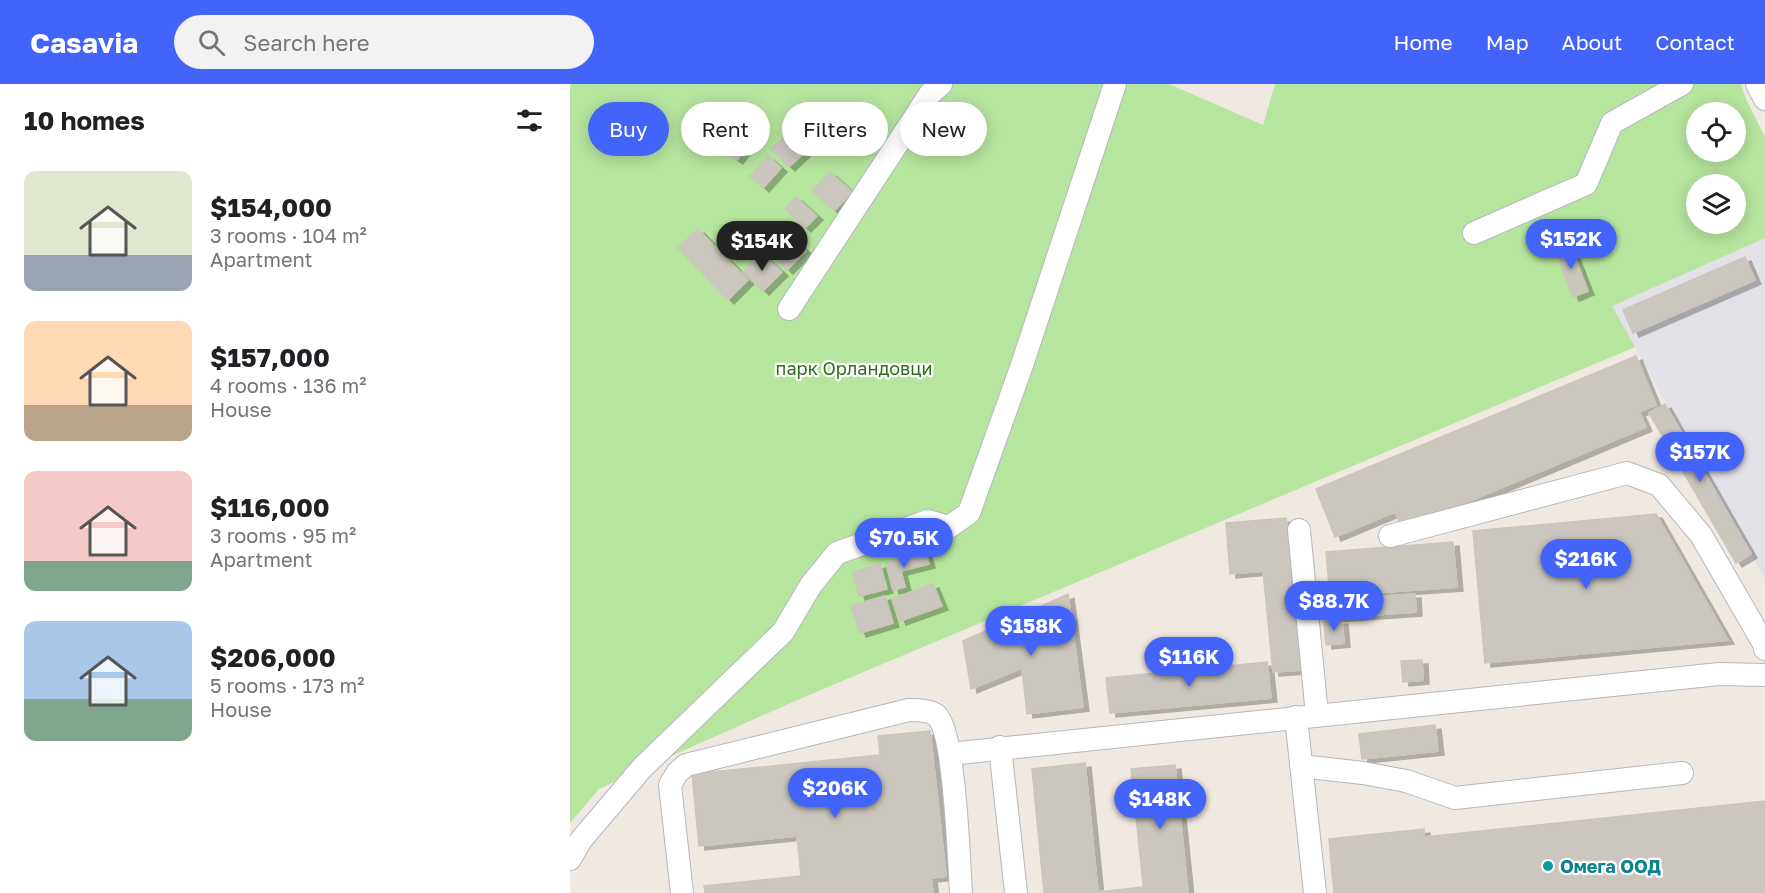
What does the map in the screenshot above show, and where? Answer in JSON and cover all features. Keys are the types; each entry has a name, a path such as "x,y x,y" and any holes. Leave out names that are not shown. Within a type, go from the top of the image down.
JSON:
{"street":[{"path":"789,309 876,173 930,94 941,84"},
{"path":"570,859 581,840 642,768 783,632 811,585 837,553 928,521 949,527 969,513 1022,365 1115,84"},
{"path":"1474,233 1586,184 1612,123 1682,84"},
{"path":"1757,84 1765,99"},
{"path":"1390,536 1627,473 1659,485 1701,535 1765,649"},
{"path":"1299,530 1306,716 1301,766 1315,893"},
{"path":"950,754 1719,674 1765,675"},
{"path":"682,893 670,785 676,773 686,765 909,710 924,711 935,715 942,724 950,754 961,893"},
{"path":"1000,747 1016,893"},
{"path":"1301,766 1363,772 1406,781 1455,798 1682,773"}],"shaded area":[{"path":"1765,238 1765,580 1612,306"}],"green space":[{"name":"парк Орландовци","path":"570,84 1169,84 1263,125 1275,84 1741,84 1765,137 1765,238 1612,306 1635,347 802,698 599,789 570,823"}],"building":[{"path":"782,139 782,156 801,156 789,167 771,149"},
{"path":"768,156 781,168 763,188 750,176"},
{"path":"830,172 852,192 834,211 812,191"},
{"path":"796,197 817,216 805,228 785,209"},
{"path":"698,229 748,280 728,300 678,248"},
{"path":"771,231 780,240 787,232 806,251 787,270 760,243"},
{"path":"1569,242 1588,291 1573,297 1554,248"},
{"path":"761,253 782,272 763,291 743,272"},
{"path":"1745,257 1755,280 1633,333 1623,310"},
{"path":"1636,356 1656,405 1639,412 1646,427 1403,529 1395,512 1335,537 1316,489"},
{"path":"1665,404 1751,554 1736,563 1649,413"},
{"path":"1656,514 1728,640 1485,663 1473,531"},
{"path":"1286,518 1300,670 1273,672 1263,571 1230,574 1226,523"},
{"path":"1453,542 1457,587 1330,596 1326,552"},
{"path":"926,553 929,564 901,571 905,587 893,590 886,563"},
{"path":"880,564 887,589 859,596 853,572"},
{"path":"933,584 942,606 900,621 892,599"},
{"path":"1068,594 1083,707 1027,714 1022,668 971,689 963,641"},
{"path":"1415,594 1416,612 1330,618 1328,600"},
{"path":"885,596 893,623 860,633 851,606"},
{"path":"1342,620 1344,643 1326,645 1324,622"},
{"path":"1422,660 1423,680 1403,682 1401,661"},
{"path":"1267,662 1271,698 1110,713 1106,678"},
{"path":"1435,725 1438,751 1362,759 1359,734"},
{"path":"930,731 946,876 931,878 933,893 705,893 704,886 801,876 797,836 699,846 692,774 880,755 878,736"},
{"path":"1085,763 1098,892 1143,887 1144,893 1044,893 1032,769"},
{"path":"1175,765 1188,893 1144,893 1131,769"},
{"name":"Омега ООД","path":"1765,801 1765,893 1334,893 1329,839 1424,829 1424,837"}],"place":[{"name":"Омега ООД","path":"1548,866"}]}
